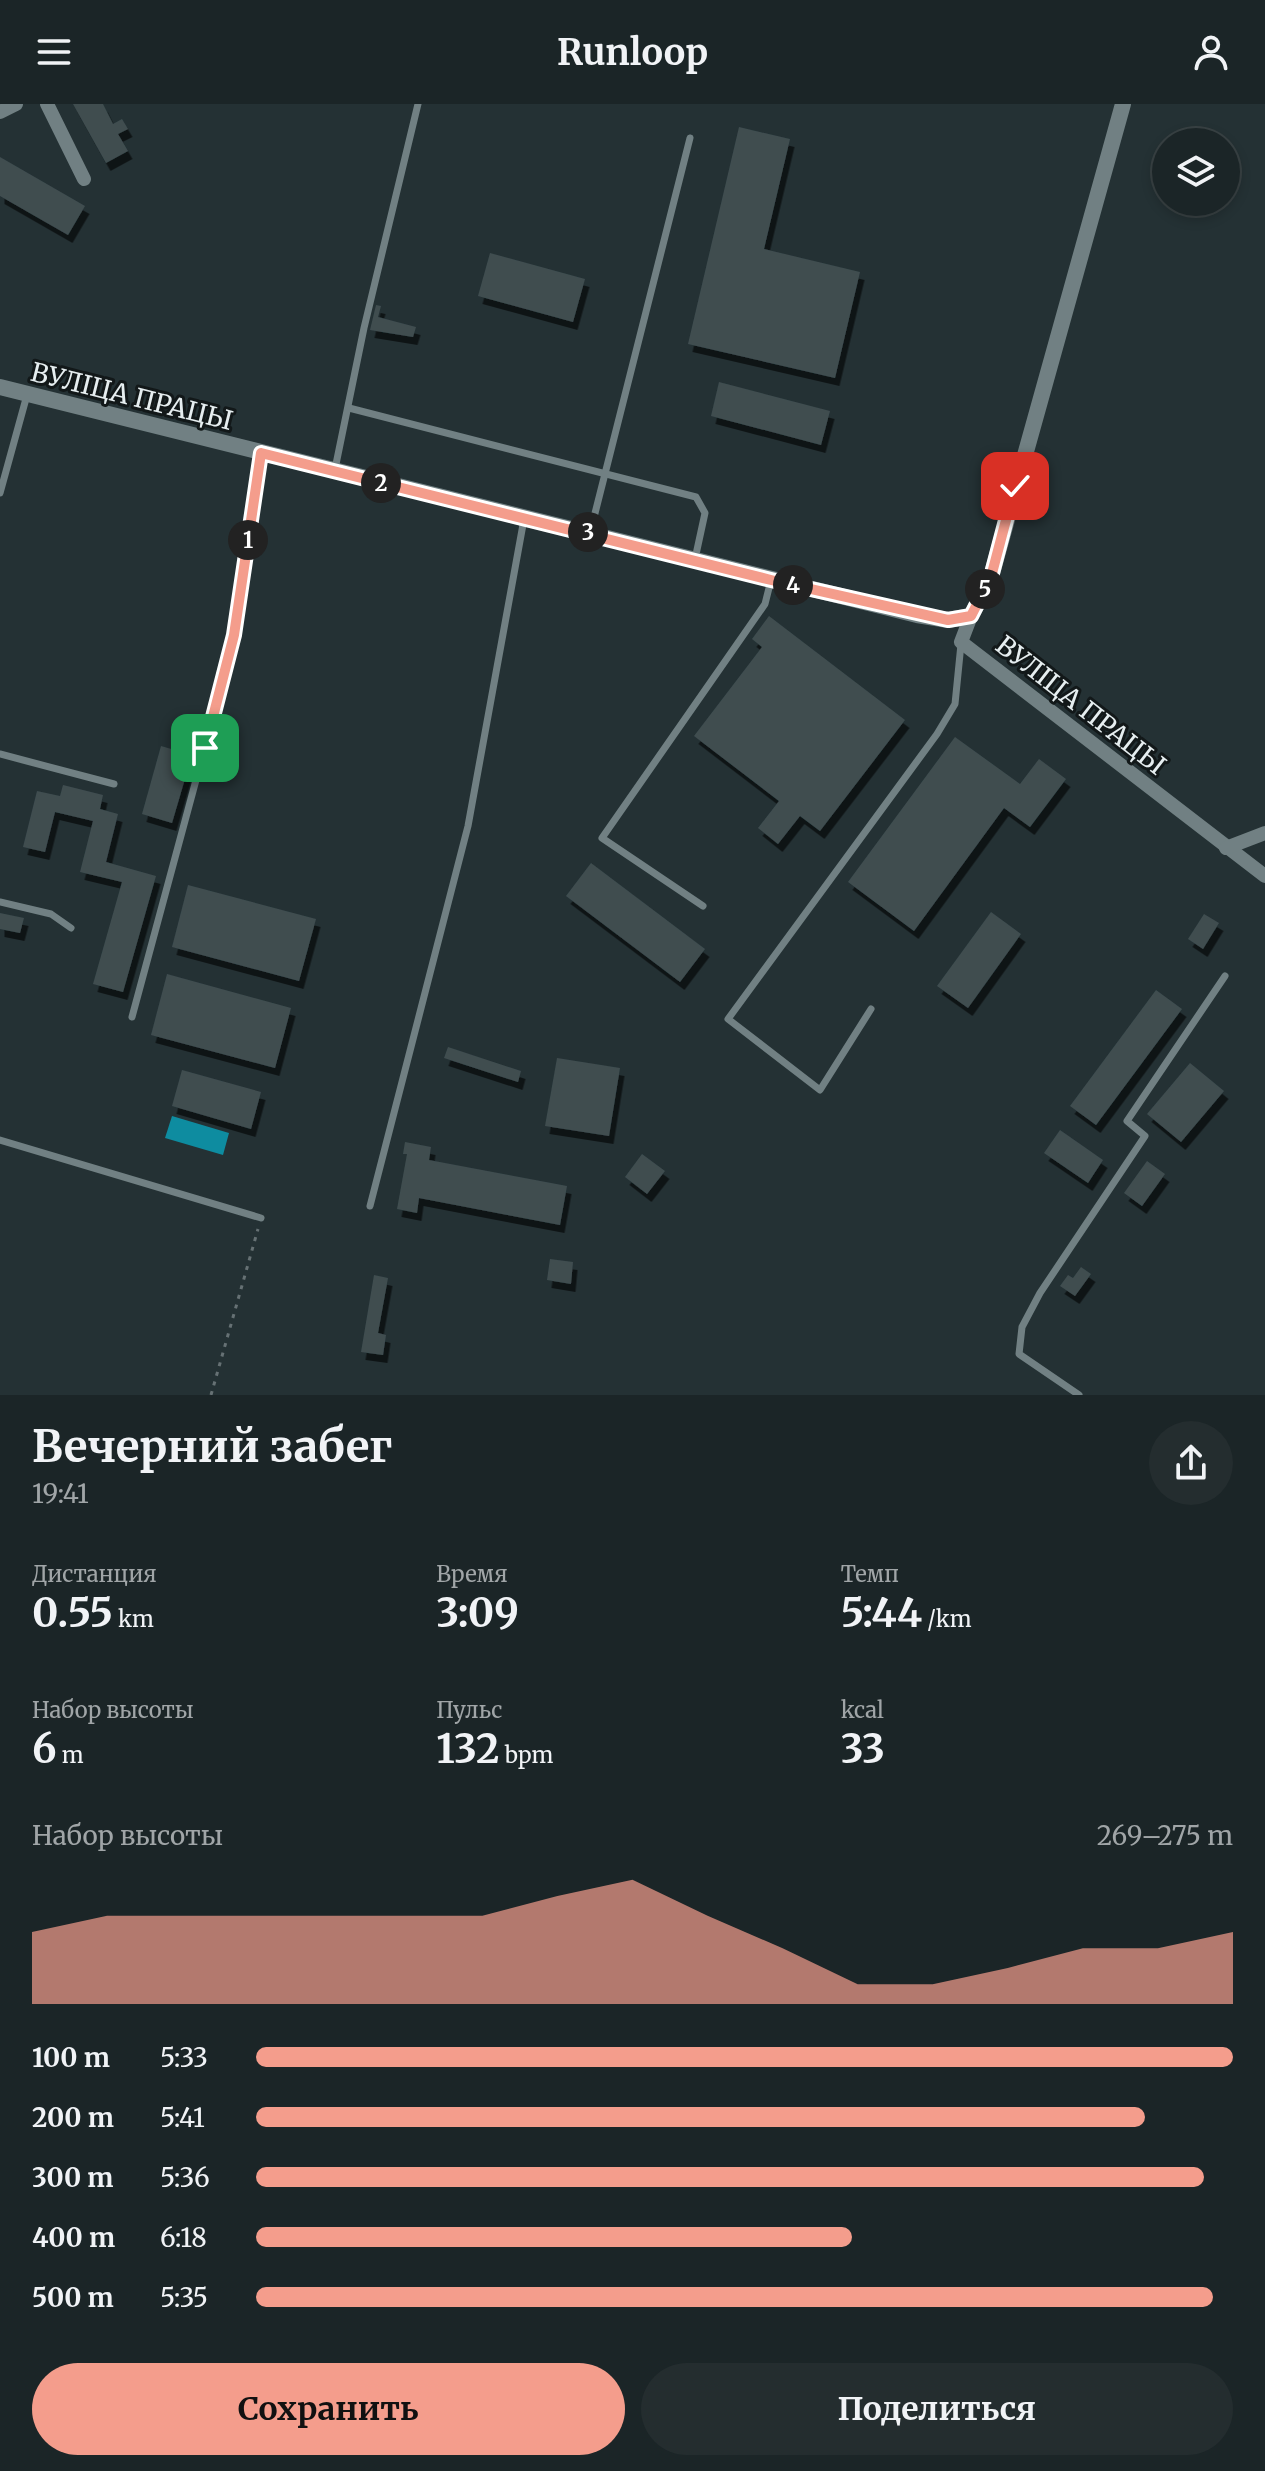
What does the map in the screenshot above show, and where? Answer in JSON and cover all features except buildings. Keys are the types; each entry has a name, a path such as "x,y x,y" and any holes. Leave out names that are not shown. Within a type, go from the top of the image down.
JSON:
{"street":[{"path":"0,112 16,104"},
{"path":"47,104 84,179"},
{"path":"971,616 991,577 1123,104"},
{"name":"ВУЛІЦА ПРАЦЫ","path":"0,387 917,615 948,620 971,616"},
{"name":"ВУЛІЦА ПРАЦЫ","path":"971,616 961,642 1265,876"},
{"path":"1226,848 1265,833"}],"lane":[{"path":"335,471 364,328 418,104"},
{"path":"590,533 690,138"},
{"path":"0,493 27,395"},
{"path":"349,408 696,497 705,513 695,559"},
{"path":"132,1017 229,658 261,453"},
{"path":"370,1206 468,826 524,519"},
{"path":"703,906 602,838 765,604 771,580"},
{"path":"871,1009 820,1090 728,1019 937,734 955,704 961,642"},
{"path":"0,754 114,784"},
{"path":"0,902 51,914 71,928"},
{"path":"1079,1395 1019,1354 1022,1327 1040,1293 1145,1136 1127,1121 1225,976"},
{"path":"0,1140 261,1218"}],"path":[{"path":"211,1395 261,1218"}],"water":[{"path":"172,1116 229,1133 223,1155 165,1138"}],"route":[{"path":"205,748 234,635 261,453 771,580 948,620 971,616 991,577 1015,486"}]}
